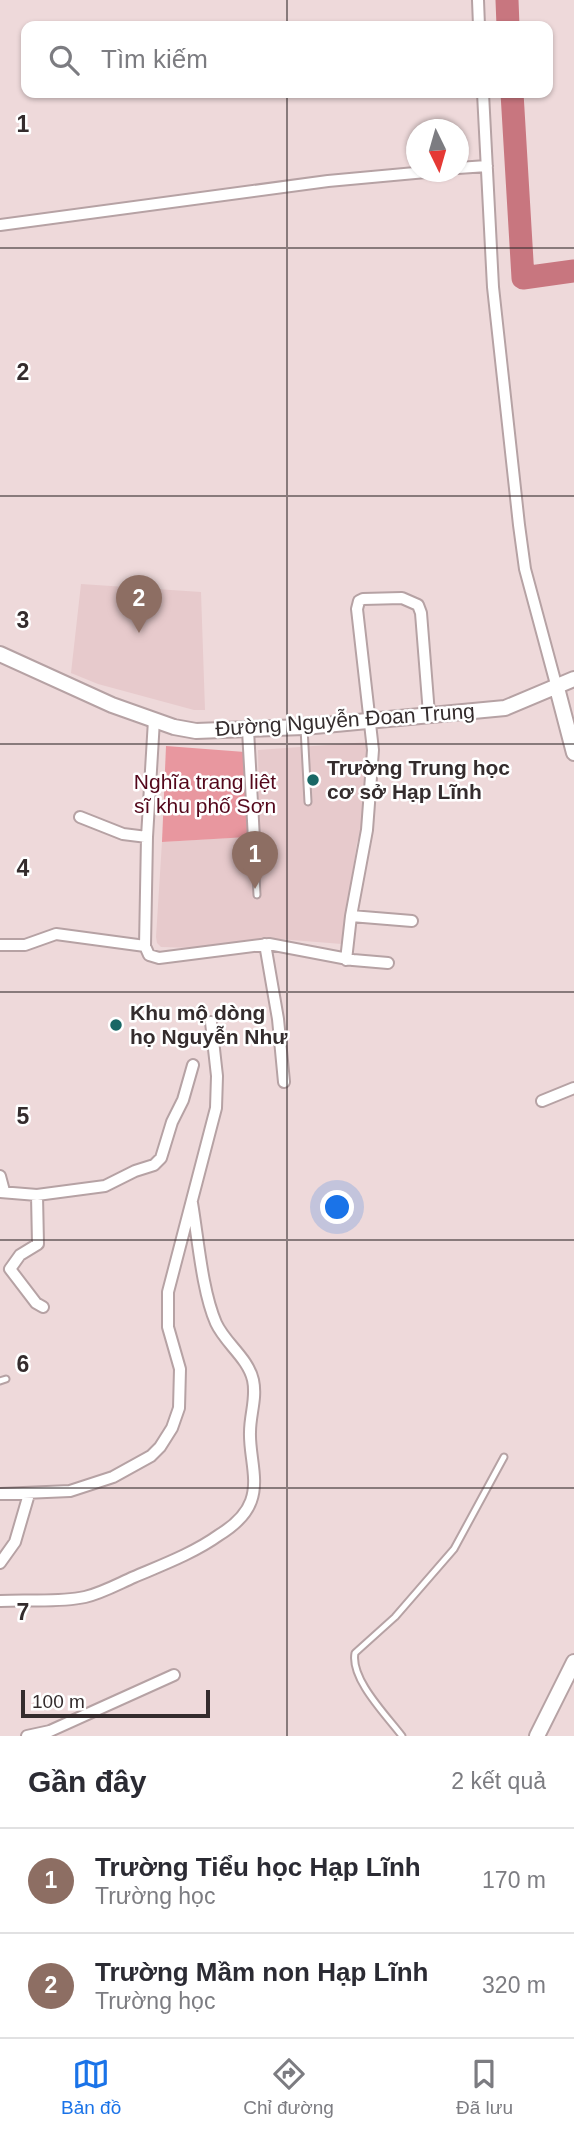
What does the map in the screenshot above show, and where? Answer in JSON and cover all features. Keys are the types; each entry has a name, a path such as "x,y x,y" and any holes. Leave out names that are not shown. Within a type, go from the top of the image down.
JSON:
{"street":[{"path":"478,0 479,21"},
{"path":"483,98 492,287 519,526 528,581 574,752"},
{"path":"469,168 487,166"},
{"path":"0,225 328,181 406,174"},
{"path":"346,960 367,830 373,750 357,609 359,601 402,597 418,605 421,613 429,714"},
{"name":"Đường Nguyễn Đoan Trung","path":"0,654 82,693 174,727 196,731 304,727 505,708 574,679"},
{"path":"154,720 147,837 145,946 149,955 159,958 265,944 346,960 388,963"},
{"path":"248,730 254,839"},
{"path":"80,817 123,834 147,837"},
{"path":"351,916 412,921"},
{"path":"0,946 25,945 56,934 145,946"},
{"path":"265,944 278,1019 284,1082"},
{"path":"0,1494 79,1489 124,1473 151,1456 167,1437 179,1408 180,1369 167,1327 167,1292 216,1108 217,1076 211,1022"},
{"path":"0,1176 2,1191 37,1195 105,1186 154,1165 161,1158 193,1065"},
{"path":"542,1101 574,1088"},
{"path":"37,1195 38,1244 20,1255 5,1271 43,1307"},
{"path":"0,1601 71,1599 103,1591 163,1565 219,1536 244,1513 252,1500 254,1488 250,1432 255,1393 252,1376 215,1321 192,1200"},
{"path":"0,1563 15,1542 29,1494"},
{"path":"537,1736 574,1662"},
{"path":"27,1736 50,1731 174,1675"}],"lane":[{"path":"304,727 308,802"},
{"path":"254,839 257,895"},
{"path":"402,1736 362,1682 354,1663 355,1653 395,1617 454,1549 504,1457"}],"shaded area":[{"path":"81,584 201,592 205,710 194,710 98,684 71,673"},
{"path":"369,742 363,830 357,842 342,944 279,939 195,948 161,947 157,943 162,842 260,836 258,750"}],"green space":[{"name":"Nghĩa trang liệt sĩ khu phố Sơn","path":"166,746 245,752 248,837 162,842"}],"waterway":[{"path":"507,0 508,21"},
{"path":"512,98 523,278 574,271"}],"place":[{"name":"Trường Mầm non Hạp Lĩnh","path":"139,633"},
{"name":"Trường Trung học cơ sở Hạp Lĩnh","path":"313,780"},
{"name":"Trường Tiểu học Hạp Lĩnh","path":"255,889"},
{"name":"Khu mộ dòng họ Nguyễn Như","path":"116,1025"}]}
